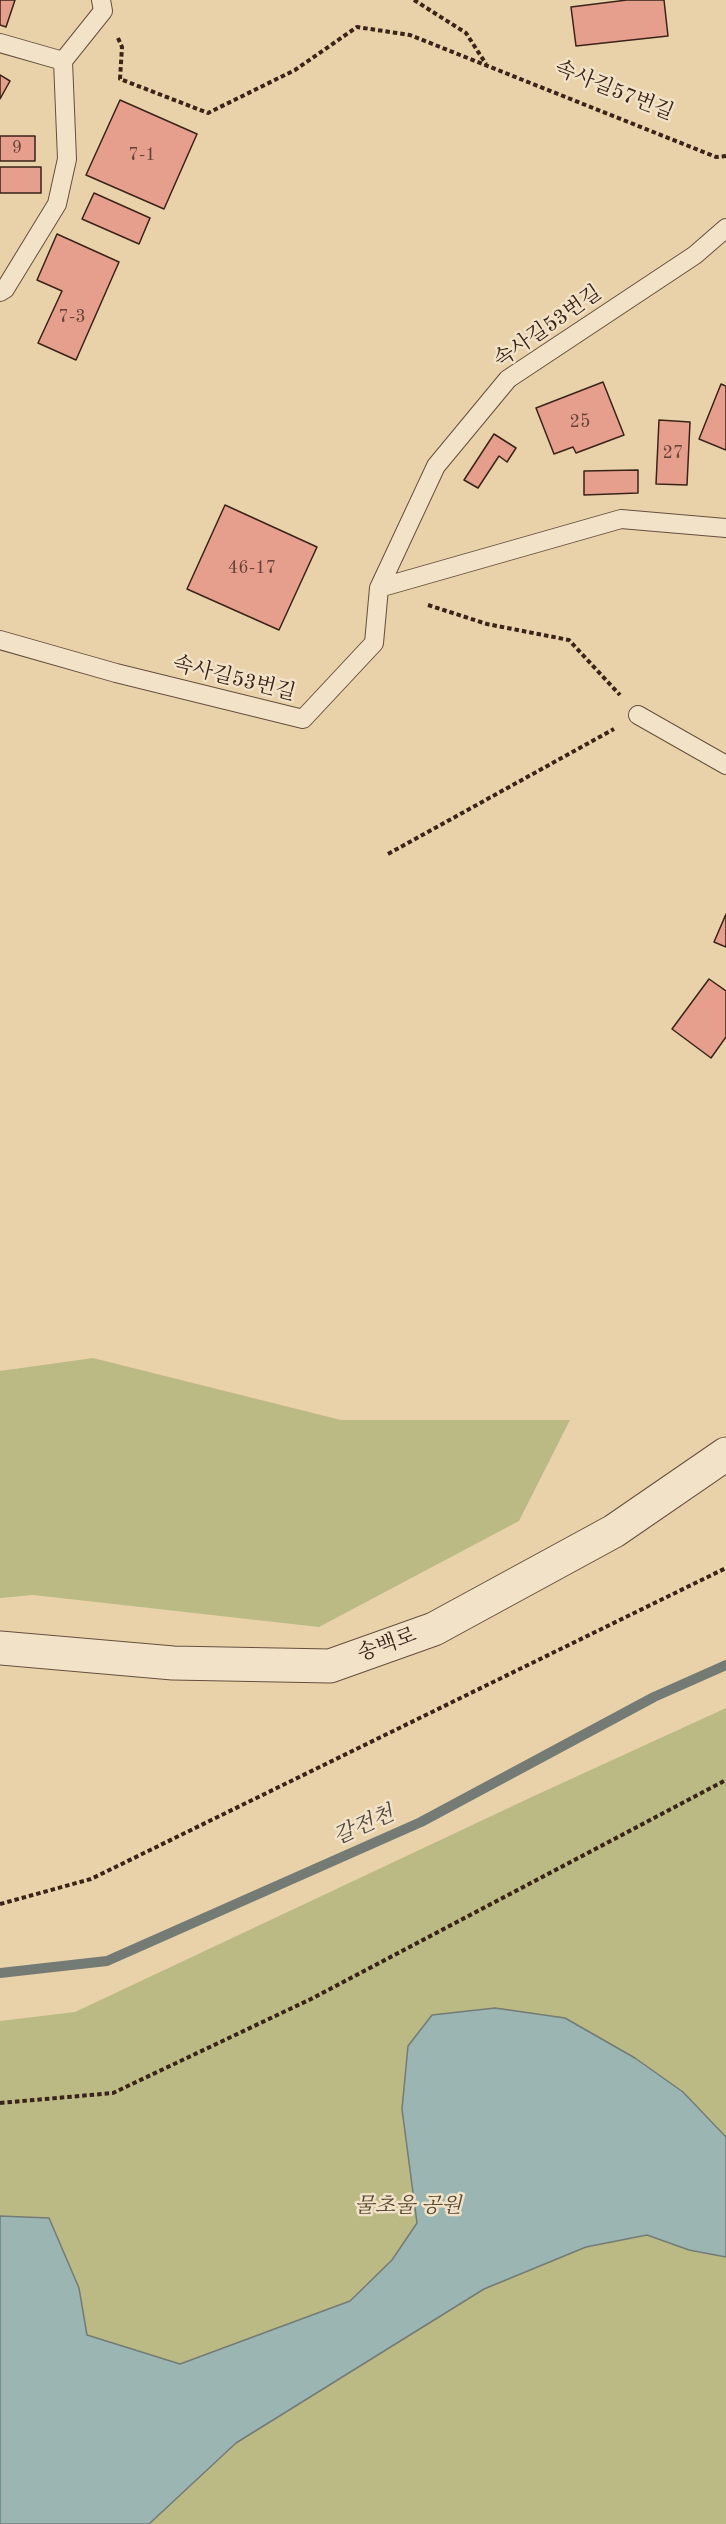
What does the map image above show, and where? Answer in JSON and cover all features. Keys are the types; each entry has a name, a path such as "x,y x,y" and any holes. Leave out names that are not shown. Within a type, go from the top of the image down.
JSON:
{"street":[{"name":"송백로","path":"0,1648 173,1663 330,1666 434,1629 614,1531 726,1454"}],"lane":[{"path":"0,292 5,290 57,204 67,159 63,61 102,6"},
{"path":"0,43 63,61"},
{"name":"속사길53번길","path":"0,640 116,673 303,719 374,643 379,588 436,466 508,379 695,255 726,228"},
{"path":"379,588 621,519 726,528"},
{"path":"639,715 726,765"}],"path":[{"path":"414,0 466,33 486,64"},
{"name":"속사길57번길","path":"102,6 122,47 120,79 208,113 295,70 357,27 410,35 716,157 726,156"},
{"path":"379,588 487,624 569,640 639,715 388,854"},
{"path":"0,1904 91,1879 726,1568"},
{"path":"0,2103 113,2093 311,1999 726,1780"}],"green space":[{"path":"93,1358 341,1420 570,1420 519,1521 319,1627 33,1595 0,1598 0,1371"},
{"name":"물초울 공원","path":"726,1708 726,2524 0,2524 0,2021 75,2012"}],"water":[{"path":"495,2008 565,2018 635,2058 683,2092 726,2137 726,2257 689,2250 647,2235 586,2247 484,2289 236,2443 149,2524 0,2524 0,2216 49,2218 79,2288 87,2335 180,2364 350,2301 392,2260 417,2223 402,2109 408,2046 432,2015"}],"building":[{"path":"0,0 15,0 6,27 0,25"},
{"path":"627,0 664,0 668,36 576,46 571,7"},
{"path":"0,75 10,81 0,99"},
{"path":"120,100 197,134 164,209 86,175"},
{"path":"0,136 35,136 35,161 0,161"},
{"path":"0,167 41,167 41,193 0,193"},
{"path":"94,193 150,218 139,244 82,219"},
{"path":"57,234 119,262 76,360 38,343 62,291 37,280"},
{"path":"603,382 624,435 576,453 573,447 554,454 536,408"},
{"path":"721,384 726,386 726,450 699,439"},
{"path":"659,420 690,422 687,485 656,484"},
{"path":"494,434 516,448 507,462 499,456 478,488 464,480"},
{"path":"638,470 638,493 584,495 584,471"},
{"path":"225,505 317,547 279,630 187,589"},
{"path":"726,914 726,947 714,942"},
{"path":"709,979 726,991 726,1037 711,1058 672,1029"}],"waterway":[{"name":"갈전천","path":"0,1973 107,1961 421,1822 654,1697 726,1665"}]}
